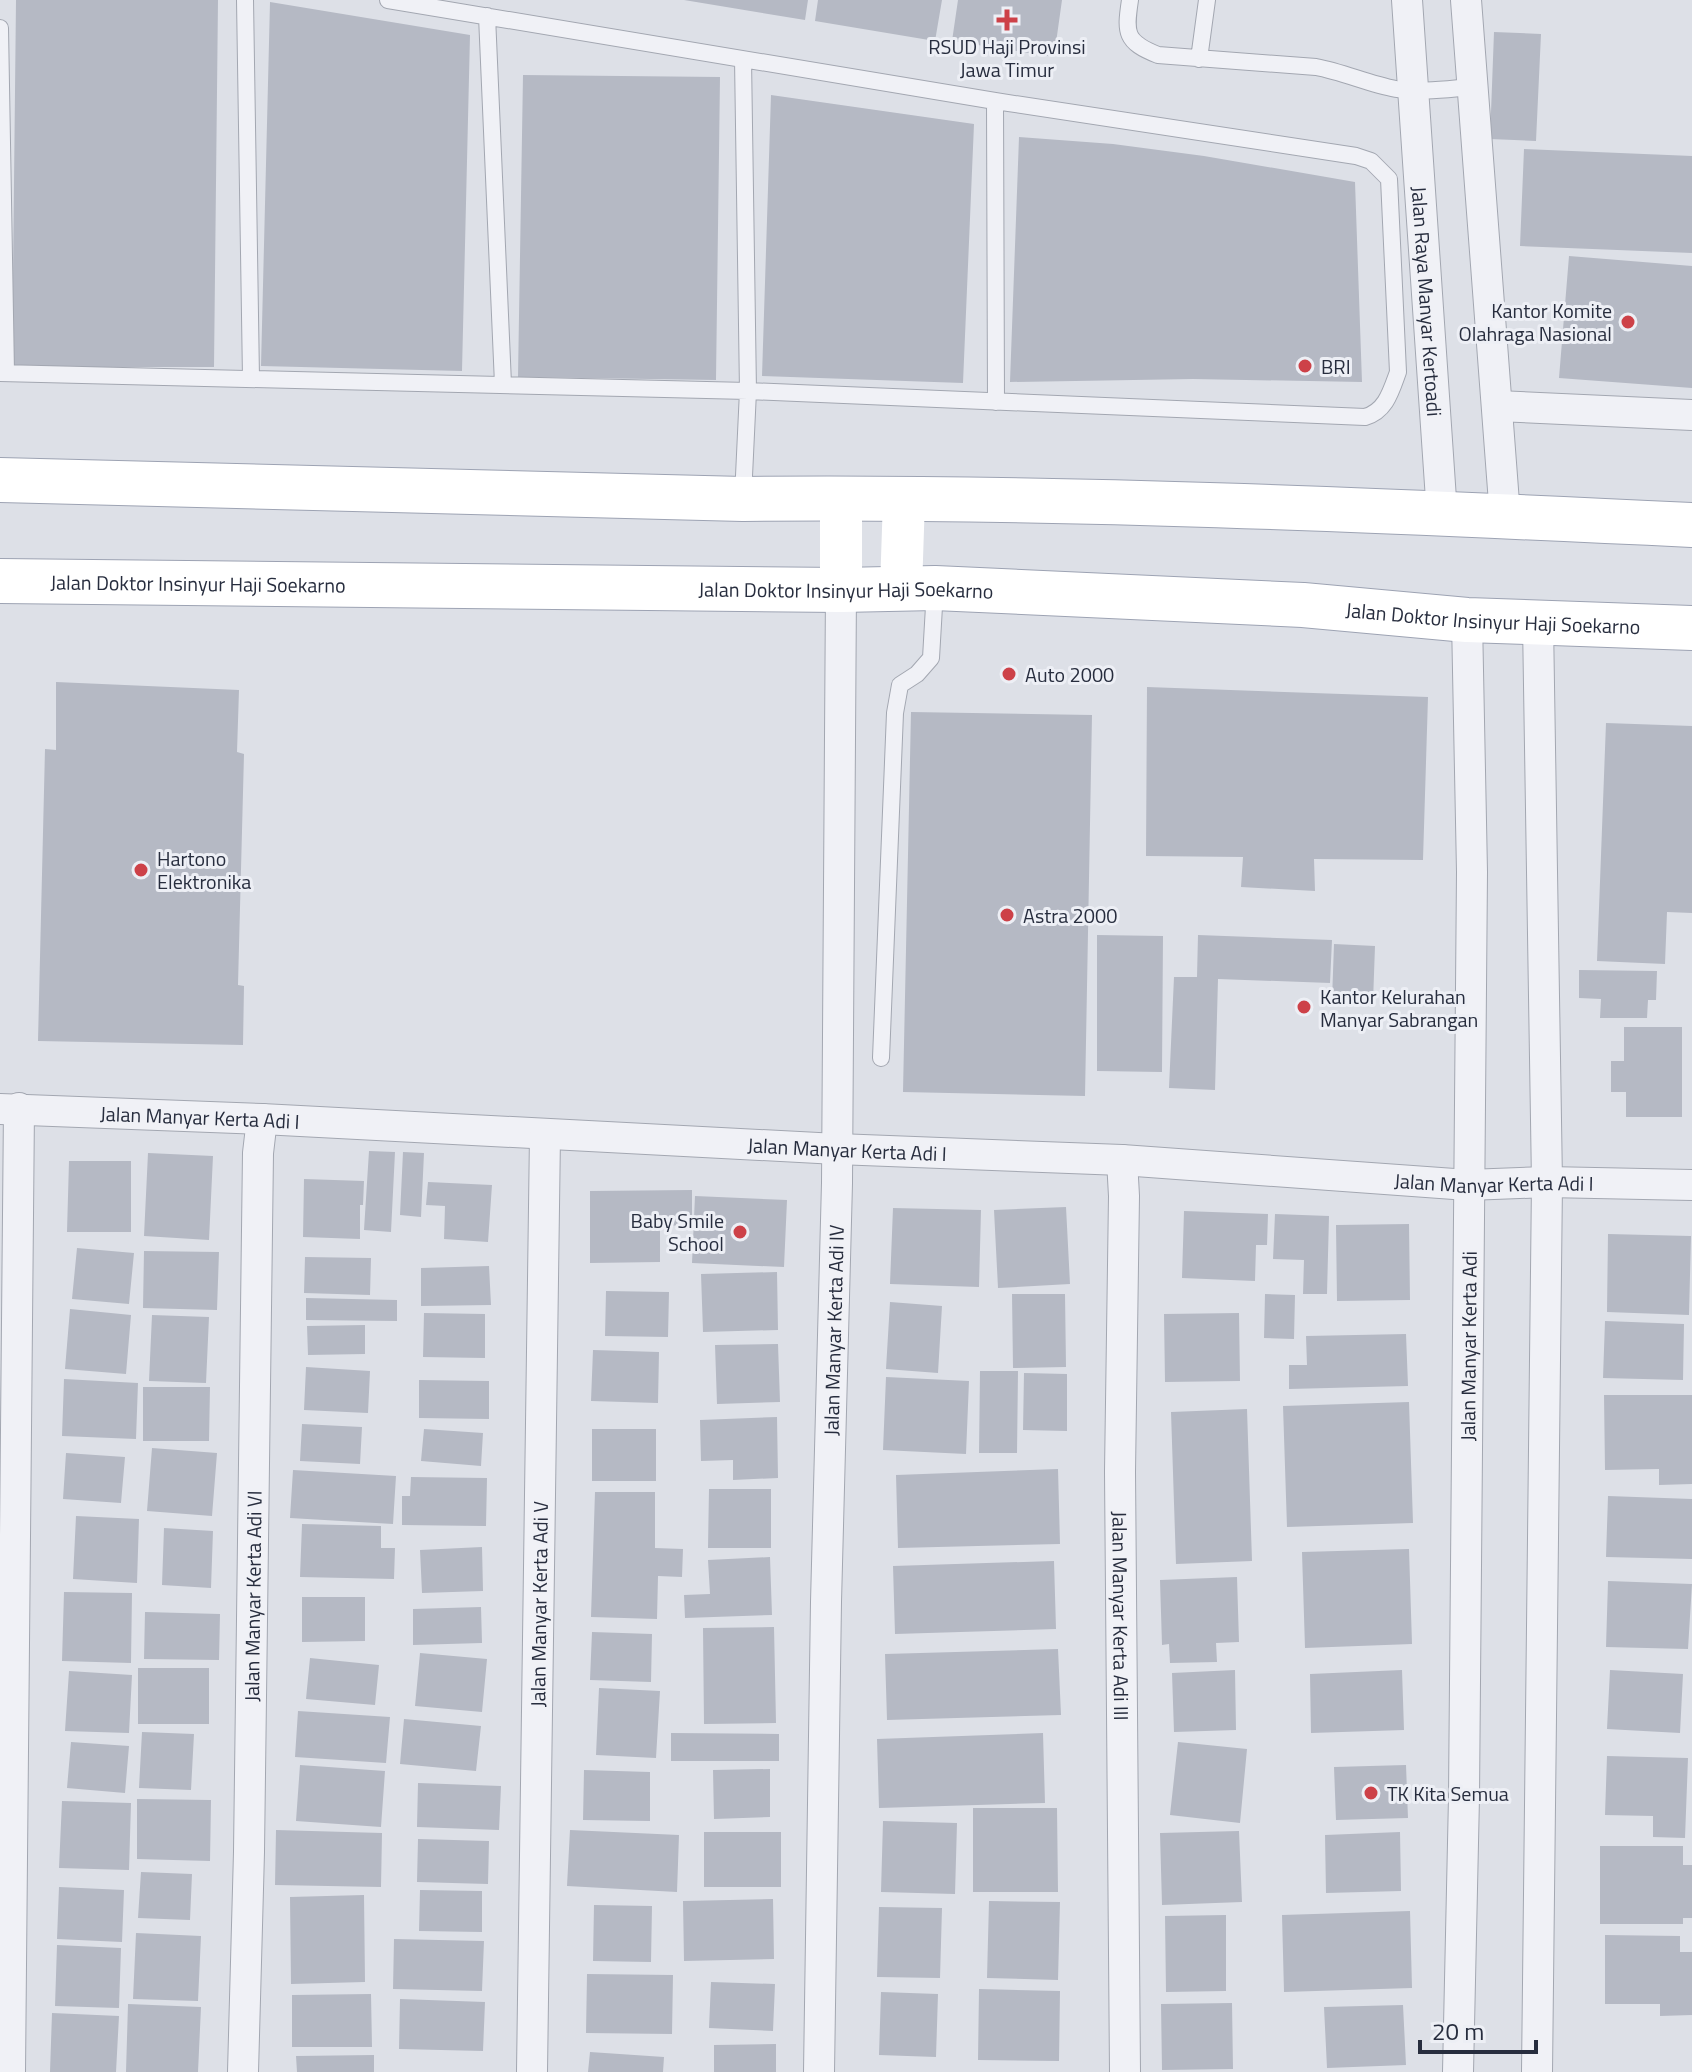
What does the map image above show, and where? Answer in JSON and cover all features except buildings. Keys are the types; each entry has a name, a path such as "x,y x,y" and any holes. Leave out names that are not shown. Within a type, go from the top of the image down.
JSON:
{"main road":[{"path":"0,480 743,499 904,499 1692,525"},
{"path":"841,498 841,590"},
{"path":"904,499 918,588"},
{"name":"Jalan Doktor Insinyur Haji Soekarno","path":"0,581 841,590 918,588 1303,605 1502,622 1692,628"}],"street":[{"name":"Jalan Raya Manyar Kertoadi","path":"1407,0 1425,90 1476,516"},
{"path":"1466,0 1465,88 1497,406 1476,516"},
{"path":"1497,406 1692,415"},
{"name":"Jalan Manyar Kerta Adi IV","path":"819,2072 837,1149 841,590"},
{"path":"1502,622 1541,1183 1537,2072"},
{"name":"Jalan Manyar Kerta Adi","path":"1458,2072 1478,1185 1472,872 1502,622"},
{"path":"10,1109 10,2072"},
{"name":"Jalan Manyar Kerta Adi I","path":"10,1109 1122,1160 1478,1185 1692,1185"},
{"name":"Jalan Manyar Kerta Adi VI","path":"243,2072 250,1804 258,1169 262,1119"},
{"name":"Jalan Manyar Kerta Adi V","path":"532,2072 545,1135"},
{"name":"Jalan Manyar Kerta Adi III","path":"1122,1160 1120,1472 1125,2072"}],"lane":[{"path":"245,0 251,378"},
{"path":"0,28 3,373 748,391 1365,417 1376,414 1390,396 1398,372 1389,179 1371,161 1356,156 995,101 388,0"},
{"path":"1130,0 1129,36 1139,47 1158,55 1316,67 1394,88 1465,88"},
{"path":"1199,59 1207,0"},
{"path":"487,16 503,384"},
{"path":"743,59 748,391 743,499"},
{"path":"995,101 996,402"},
{"path":"881,1058 895,713 900,685 917,674 931,658 918,588"}],"place":[{"name":"RSUD Haji Provinsi Jawa Timur","path":"1007,20"},
{"name":"Kantor Komite Olahraga Nasional","path":"1628,322"},
{"name":"BRI","path":"1305,366"},
{"name":"Auto 2000","path":"1009,674"},
{"name":"Hartono Elektronika","path":"141,870"},
{"name":"Astra 2000","path":"1007,915"},
{"name":"Kantor Kelurahan Manyar Sabrangan","path":"1304,1007"},
{"name":"Baby Smile School","path":"740,1232"},
{"name":"TK Kita Semua","path":"1371,1793"}]}
